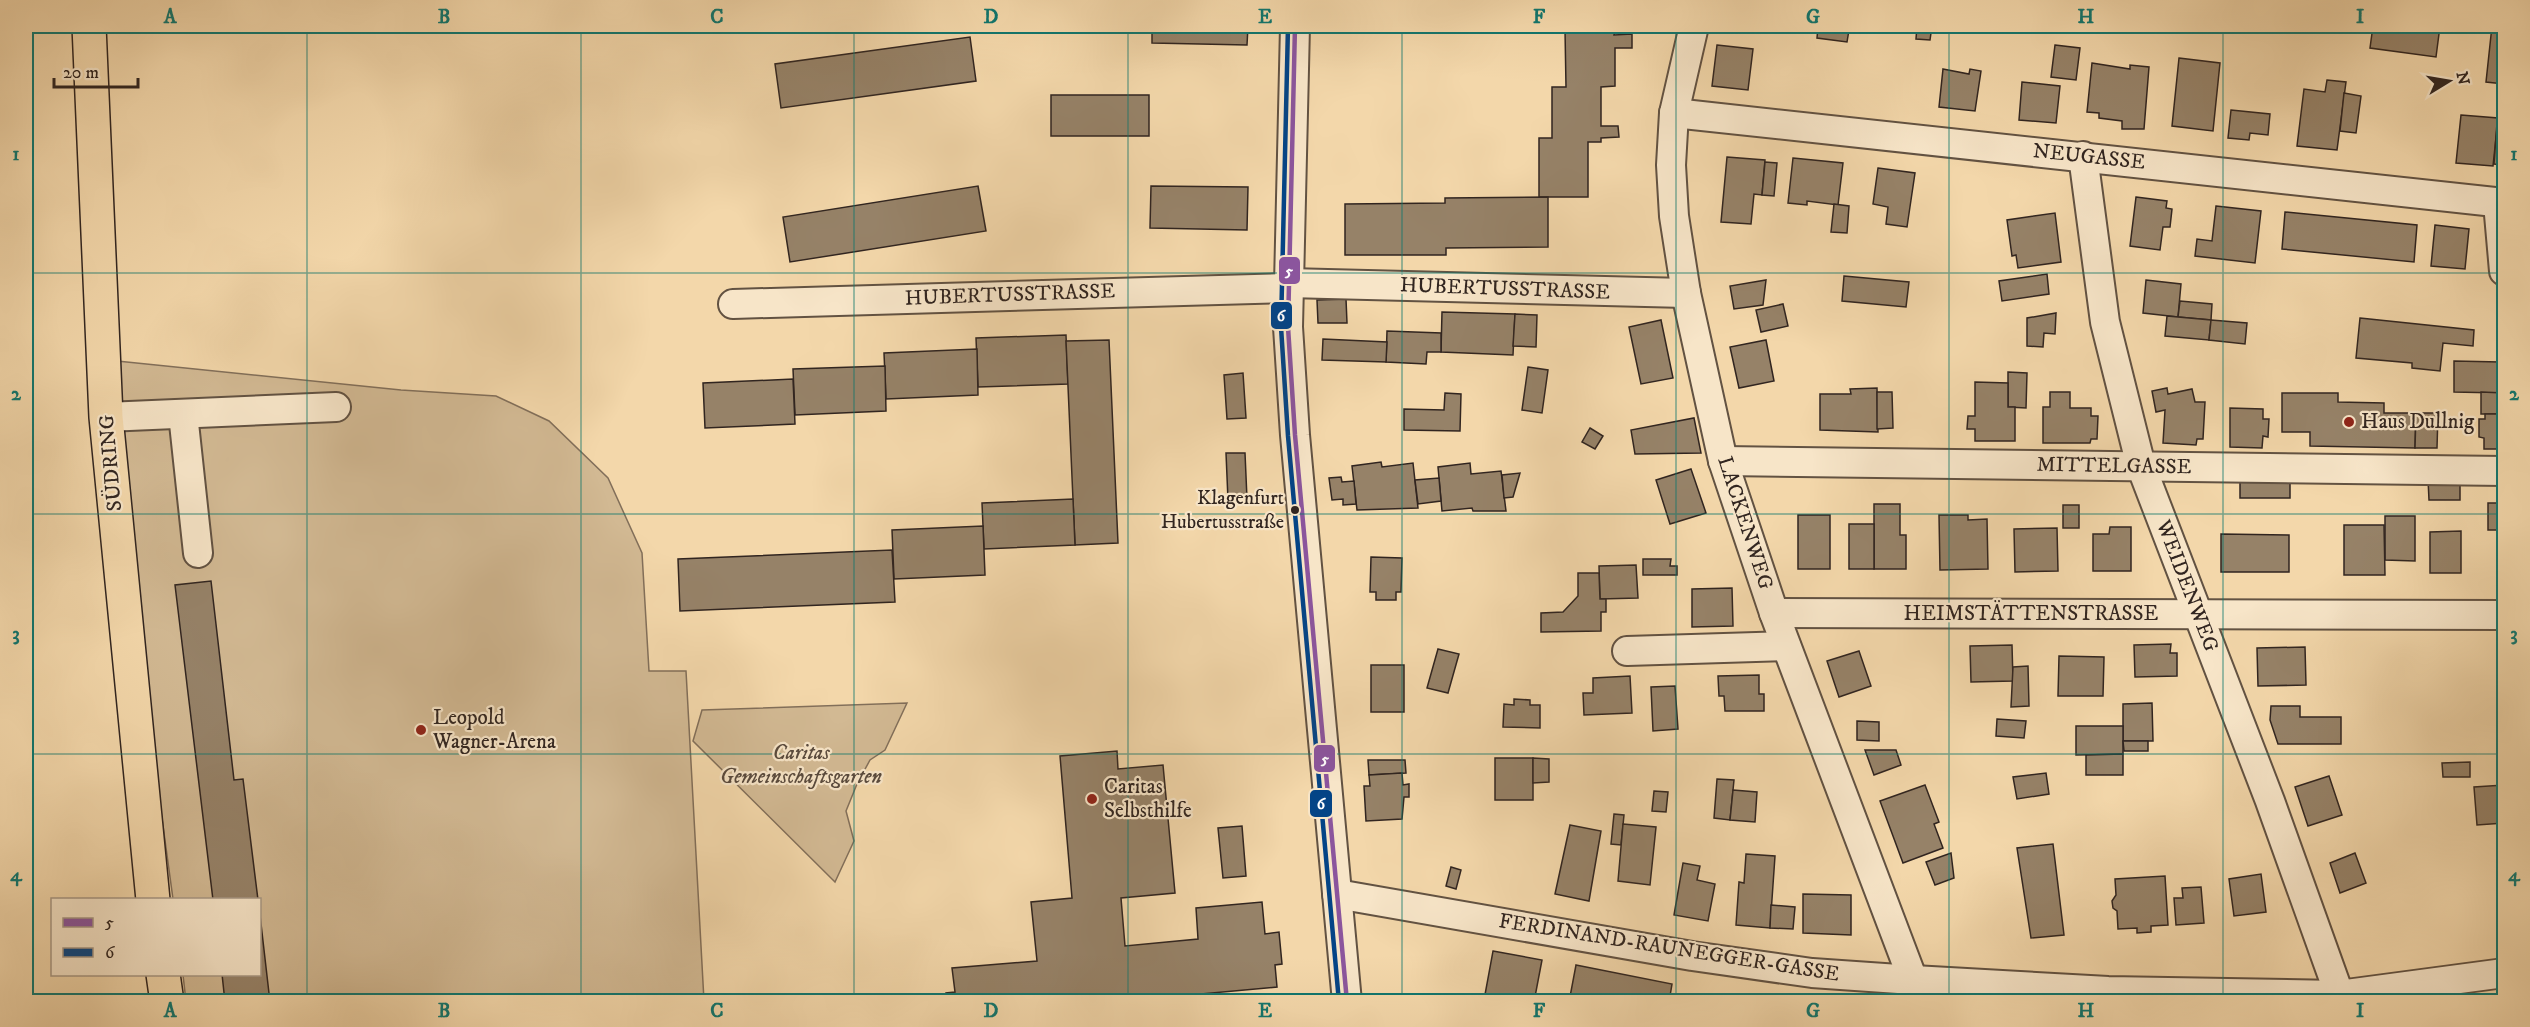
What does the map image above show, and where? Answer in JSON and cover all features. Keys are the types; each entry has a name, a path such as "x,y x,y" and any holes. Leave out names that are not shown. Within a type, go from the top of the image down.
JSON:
{"main road":[{"name":"SÜDRING","path":"89,26 106,417 153,898"},
{"path":"163,976 167,1002"}],"street":[{"path":"1294,26 1287,285 1295,435 1347,1002"},
{"name":"LACKENWEG","path":"1694,26 1674,113 1671,165 1673,206 1686,293 1723,461 1774,613 1915,991"},
{"name":"NEUGASSE","path":"1674,113 2501,203"},
{"name":"WEIDENWEG","path":"2083,156 2104,321 2141,466 2270,801 2341,998"},
{"path":"2501,203 2505,271"},
{"name":"HUBERTUSSTRASSE","path":"733,304 1287,285 1686,293"},
{"path":"106,417 336,407"},
{"path":"183,414 198,553"},
{"name":"MITTELGASSE","path":"1723,461 2505,471"},
{"name":"HEIMSTÄTTENSTRASSE","path":"1774,613 2505,615"},
{"path":"1627,651 1786,646"},
{"name":"FERDINAND-RAUNEGGER-GASSE","path":"1337,894 1692,956 1812,973 1915,991 2108,991 2341,998 2505,973"}],"green space":[{"name":"Leopold Wagner-Arena","path":"117,361 401,390 496,396 549,421 608,478 642,553 649,671 686,671 704,1001 186,1001 183,976 261,976 261,898 173,898 158,789"},
{"name":"Caritas Gemeinschaftsgarten","path":"907,703 885,750 870,760 846,811 854,841 835,882 693,741 702,710"}],"building":[{"path":"1152,26 1248,26 1247,45 1152,43"},
{"path":"1551,26 1600,26 1600,30 1615,30 1614,35 1632,34 1632,48 1615,48 1615,86 1601,87 1601,126 1618,126 1619,137 1601,138 1601,142 1588,142 1588,197 1539,197 1539,138 1552,138 1552,87 1566,87 1565,30 1551,30"},
{"path":"1917,26 1932,26 1930,40 1916,39"},
{"path":"2373,26 2440,26 2436,57 2370,48"},
{"path":"2492,26 2504,26 2504,84 2486,82"},
{"path":"1818,27 1849,30 1847,42 1817,38"},
{"path":"970,37 976,81 781,108 775,64"},
{"path":"1717,45 1753,49 1748,90 1712,86"},
{"path":"2055,45 2080,48 2076,80 2051,77"},
{"path":"2179,58 2220,63 2213,131 2172,126"},
{"path":"2092,63 2130,69 2130,65 2149,67 2144,129 2122,129 2122,121 2099,118 2099,113 2087,112"},
{"path":"1943,69 1969,74 1970,69 1981,71 1975,111 1939,107"},
{"path":"2327,80 2346,82 2337,150 2297,146 2304,89 2325,92"},
{"path":"2022,82 2060,86 2056,123 2019,120"},
{"path":"2344,93 2361,96 2356,133 2340,131"},
{"path":"1051,95 1149,95 1149,136 1051,136"},
{"path":"2231,110 2270,114 2268,135 2250,133 2249,140 2228,138"},
{"path":"2461,115 2498,118 2493,166 2456,163"},
{"path":"2497,123 2504,123 2504,165 2494,164"},
{"path":"1727,157 1765,160 1762,195 1754,194 1751,224 1721,222"},
{"path":"1793,158 1843,163 1838,205 1807,201 1807,205 1788,203"},
{"path":"1765,162 1777,163 1774,196 1762,195"},
{"path":"1878,168 1915,173 1907,227 1886,224 1888,207 1873,204"},
{"path":"978,186 986,231 790,262 783,217"},
{"path":"1151,186 1248,187 1247,230 1150,228"},
{"path":"1548,197 1548,247 1446,248 1446,255 1345,255 1345,204 1445,203 1445,198"},
{"path":"2136,197 2167,201 2166,208 2172,209 2170,227 2163,227 2160,250 2130,246"},
{"path":"1834,204 1849,206 1847,233 1831,232"},
{"path":"2216,206 2261,211 2255,263 2195,256 2197,239 2212,241"},
{"path":"2285,212 2417,225 2414,262 2282,249"},
{"path":"2055,213 2061,262 2018,268 2016,255 2012,256 2007,220"},
{"path":"2435,225 2469,229 2465,269 2431,266"},
{"path":"2047,274 2049,294 2002,301 1999,281"},
{"path":"1844,276 1909,282 1906,307 1842,301"},
{"path":"1766,280 1763,305 1734,309 1730,286"},
{"path":"2146,280 2181,284 2178,317 2143,313"},
{"path":"1346,299 1347,323 1318,323 1317,300"},
{"path":"2180,301 2212,304 2211,320 2178,317"},
{"path":"1783,304 1788,326 1761,332 1756,310"},
{"path":"1442,312 1515,314 1513,355 1441,352"},
{"path":"2056,313 2055,334 2044,333 2043,347 2027,346 2027,318"},
{"path":"1515,314 1537,315 1536,347 1513,346"},
{"path":"2167,316 2211,320 2209,340 2165,336"},
{"path":"2360,318 2474,330 2473,346 2443,343 2440,371 2412,368 2412,363 2356,358"},
{"path":"1661,320 1673,378 1641,384 1629,327"},
{"path":"2211,320 2247,323 2245,344 2209,340"},
{"path":"1387,331 1441,333 1441,352 1427,352 1426,364 1386,362"},
{"path":"1066,335 1068,384 978,387 976,338"},
{"path":"1323,339 1387,342 1386,362 1322,360"},
{"path":"1109,340 1118,543 1075,545 1066,341"},
{"path":"1766,340 1774,381 1739,388 1730,347"},
{"path":"977,349 978,395 886,399 884,353"},
{"path":"2454,361 2500,362 2500,393 2454,392"},
{"path":"885,366 886,411 795,415 793,369"},
{"path":"1528,367 1548,370 1542,413 1522,410"},
{"path":"2008,372 2027,373 2026,408 2008,407"},
{"path":"1243,373 1246,418 1227,419 1224,375"},
{"path":"793,379 795,424 705,428 703,383"},
{"path":"1975,382 2008,383 2008,407 2015,407 2015,441 1975,441 1975,429 1967,429 1968,416 1975,416"},
{"path":"1877,388 1878,432 1820,430 1820,394 1851,394 1850,389"},
{"path":"2167,388 2168,394 2192,389 2195,402 2205,402 2203,439 2197,439 2196,445 2163,443 2165,410 2156,412 2152,391"},
{"path":"1877,392 1892,392 1893,428 1877,429"},
{"path":"2050,392 2070,392 2070,408 2091,408 2091,416 2098,416 2097,439 2091,439 2090,443 2043,443 2043,407 2050,407"},
{"path":"2481,392 2504,393 2504,414 2481,414"},
{"path":"1445,393 1461,394 1460,431 1404,430 1404,409 1444,410"},
{"name":"Haus Dullnig","path":"2282,393 2338,393 2338,402 2384,403 2384,413 2416,413 2415,448 2310,446 2310,432 2282,432"},
{"path":"2230,408 2263,409 2263,419 2269,419 2268,437 2263,436 2262,448 2230,447"},
{"path":"2416,413 2438,413 2437,448 2415,448"},
{"path":"2485,414 2504,414 2504,449 2484,449 2484,438 2479,437 2479,419 2485,419"},
{"path":"1694,418 1701,453 1635,454 1631,430"},
{"path":"1590,428 1603,436 1595,449 1582,442"},
{"path":"1226,453 1245,453 1247,499 1228,500"},
{"path":"1381,462 1382,467 1413,463 1418,508 1357,510 1352,466"},
{"path":"1470,463 1471,474 1501,471 1506,511 1473,511 1472,508 1442,511 1438,467"},
{"path":"1691,469 1706,513 1670,524 1656,480"},
{"path":"1520,473 1513,497 1504,498 1502,475"},
{"path":"2240,476 2290,476 2290,498 2240,498"},
{"path":"1341,477 1342,482 1354,481 1356,504 1343,505 1343,499 1332,500 1329,478"},
{"path":"1439,478 1441,501 1418,504 1415,480"},
{"path":"2428,479 2460,479 2460,500 2429,500"},
{"path":"1073,499 1075,545 984,549 982,503"},
{"path":"2488,503 2499,503 2499,530 2488,530"},
{"path":"1874,504 1900,504 1900,535 1906,535 1906,569 1874,569"},
{"path":"2063,505 2079,505 2079,528 2063,528"},
{"path":"1798,515 1830,515 1830,569 1798,569"},
{"path":"1939,515 1968,515 1968,520 1987,519 1988,569 1940,570"},
{"path":"2385,516 2415,516 2415,561 2385,560"},
{"path":"1849,524 1874,524 1874,569 1849,569"},
{"path":"2344,525 2384,525 2385,575 2344,575"},
{"path":"983,526 985,575 894,579 892,530"},
{"path":"2110,527 2131,527 2131,571 2093,571 2093,534 2109,534"},
{"path":"2057,528 2058,571 2015,572 2014,529"},
{"path":"2461,531 2461,573 2430,573 2430,532"},
{"path":"2221,534 2289,535 2289,572 2221,572"},
{"path":"892,550 895,602 680,611 678,559"},
{"path":"1371,557 1402,558 1401,592 1396,592 1396,600 1376,600 1376,592 1370,592"},
{"path":"1643,559 1671,559 1670,566 1677,566 1677,575 1643,575"},
{"path":"1636,565 1638,598 1600,599 1599,566"},
{"path":"1578,573 1599,573 1600,599 1606,599 1606,612 1601,612 1601,631 1541,632 1541,613 1563,612 1578,596"},
{"path":"211,581 234,780 243,779 258,898 213,898 175,585"},
{"path":"1732,588 1733,626 1692,627 1692,589"},
{"path":"2171,644 2170,653 2177,653 2177,676 2135,677 2134,645"},
{"path":"2012,645 2013,681 1971,682 1970,646"},
{"path":"2305,647 2306,685 2258,686 2257,648"},
{"path":"1438,649 1459,654 1448,693 1427,688"},
{"path":"1859,651 1871,686 1839,697 1827,661"},
{"path":"2059,656 2104,657 2103,696 2058,696"},
{"path":"1371,665 1404,665 1404,712 1371,712"},
{"path":"2028,666 2029,706 2011,707 2013,667"},
{"path":"1759,675 1759,694 1764,694 1764,711 1725,711 1724,696 1719,696 1718,676"},
{"path":"1630,676 1632,713 1584,715 1583,693 1593,693 1593,678"},
{"path":"1675,686 1678,729 1653,731 1651,687"},
{"path":"1514,699 1530,700 1530,705 1540,705 1540,728 1503,727 1504,704 1514,705"},
{"path":"2152,703 2153,741 2123,741 2123,704"},
{"path":"2271,706 2300,706 2300,717 2341,717 2341,744 2278,744 2270,720"},
{"path":"1997,719 2026,721 2024,738 1996,736"},
{"path":"1857,721 1879,722 1879,741 1857,740"},
{"path":"2076,726 2123,726 2123,754 2076,755"},
{"path":"2123,741 2148,741 2148,751 2124,751"},
{"path":"1865,750 1896,750 1901,765 1874,775"},
{"path":"1117,751 1118,769 1163,765 1175,893 1121,898 1125,946 1198,939 1196,908 1262,902 1265,934 1279,932 1282,964 1275,965 1277,987 1113,1002 947,1002 946,993 955,992 952,968 1037,961 1031,902 1072,898 1060,756"},
{"path":"2123,754 2123,775 2086,775 2086,755"},
{"path":"1495,758 1533,758 1533,800 1495,800"},
{"path":"1533,758 1549,759 1549,782 1533,783"},
{"path":"1368,760 1405,760 1406,773 1369,775"},
{"path":"2470,762 2470,777 2443,777 2442,763"},
{"path":"1402,773 1403,785 1409,784 1409,797 1404,797 1402,819 1366,821 1364,786 1370,786 1369,775"},
{"path":"2046,773 2049,794 2017,799 2013,777"},
{"path":"2329,776 2342,815 2308,826 2295,787"},
{"path":"1717,779 1734,780 1730,820 1714,818"},
{"path":"1925,785 1939,822 1934,824 1943,848 1903,863 1880,801"},
{"path":"2504,785 2504,823 2477,825 2474,787"},
{"path":"1733,790 1757,792 1755,822 1730,820"},
{"path":"1654,791 1668,792 1666,812 1652,811"},
{"path":"1614,814 1624,815 1621,845 1611,844"},
{"path":"1623,824 1656,827 1650,885 1618,881"},
{"path":"1570,825 1601,831 1589,901 1555,894"},
{"path":"1242,826 1246,876 1223,878 1218,828"},
{"path":"2053,844 2064,935 2031,938 2017,848"},
{"path":"1951,853 1954,878 1935,885 1926,862"},
{"path":"2355,853 2366,883 2340,893 2330,863"},
{"path":"1746,854 1775,856 1770,928 1736,925 1739,882 1744,883"},
{"path":"1683,863 1700,866 1697,880 1715,884 1708,921 1674,915"},
{"path":"1451,867 1461,870 1456,889 1446,886"},
{"path":"2261,874 2266,912 2234,916 2229,879"},
{"path":"2165,876 2168,925 2151,926 2151,932 2137,933 2137,928 2118,929 2117,911 2113,908 2112,901 2116,895 2115,879"},
{"path":"2201,887 2204,923 2176,925 2174,898 2183,898 2182,888"},
{"path":"1803,894 1851,895 1851,935 1803,933"},
{"path":"1771,905 1795,907 1793,929 1770,928"},
{"path":"261,924 270,1002 225,1002 222,976 261,976"},
{"path":"1493,951 1542,960 1534,1002 1484,1000"},
{"path":"1576,965 1672,984 1669,1002 1569,1002"},
{"path":"1756,998 1779,1002 1756,1002"}],"transit line":[{"name":"6","path":"1288,26 1281,327 1288,436 1339,1002"},
{"name":"5","path":"1295,26 1288,327 1295,435 1347,1002"}],"place":[{"name":"Haus Dullnig","path":"2349,422"},
{"name":"Klagenfurt Hubertusstraße","path":"1295,510"},
{"name":"Leopold Wagner-Arena","path":"421,730"},
{"name":"Caritas Selbsthilfe","path":"1092,799"}]}
